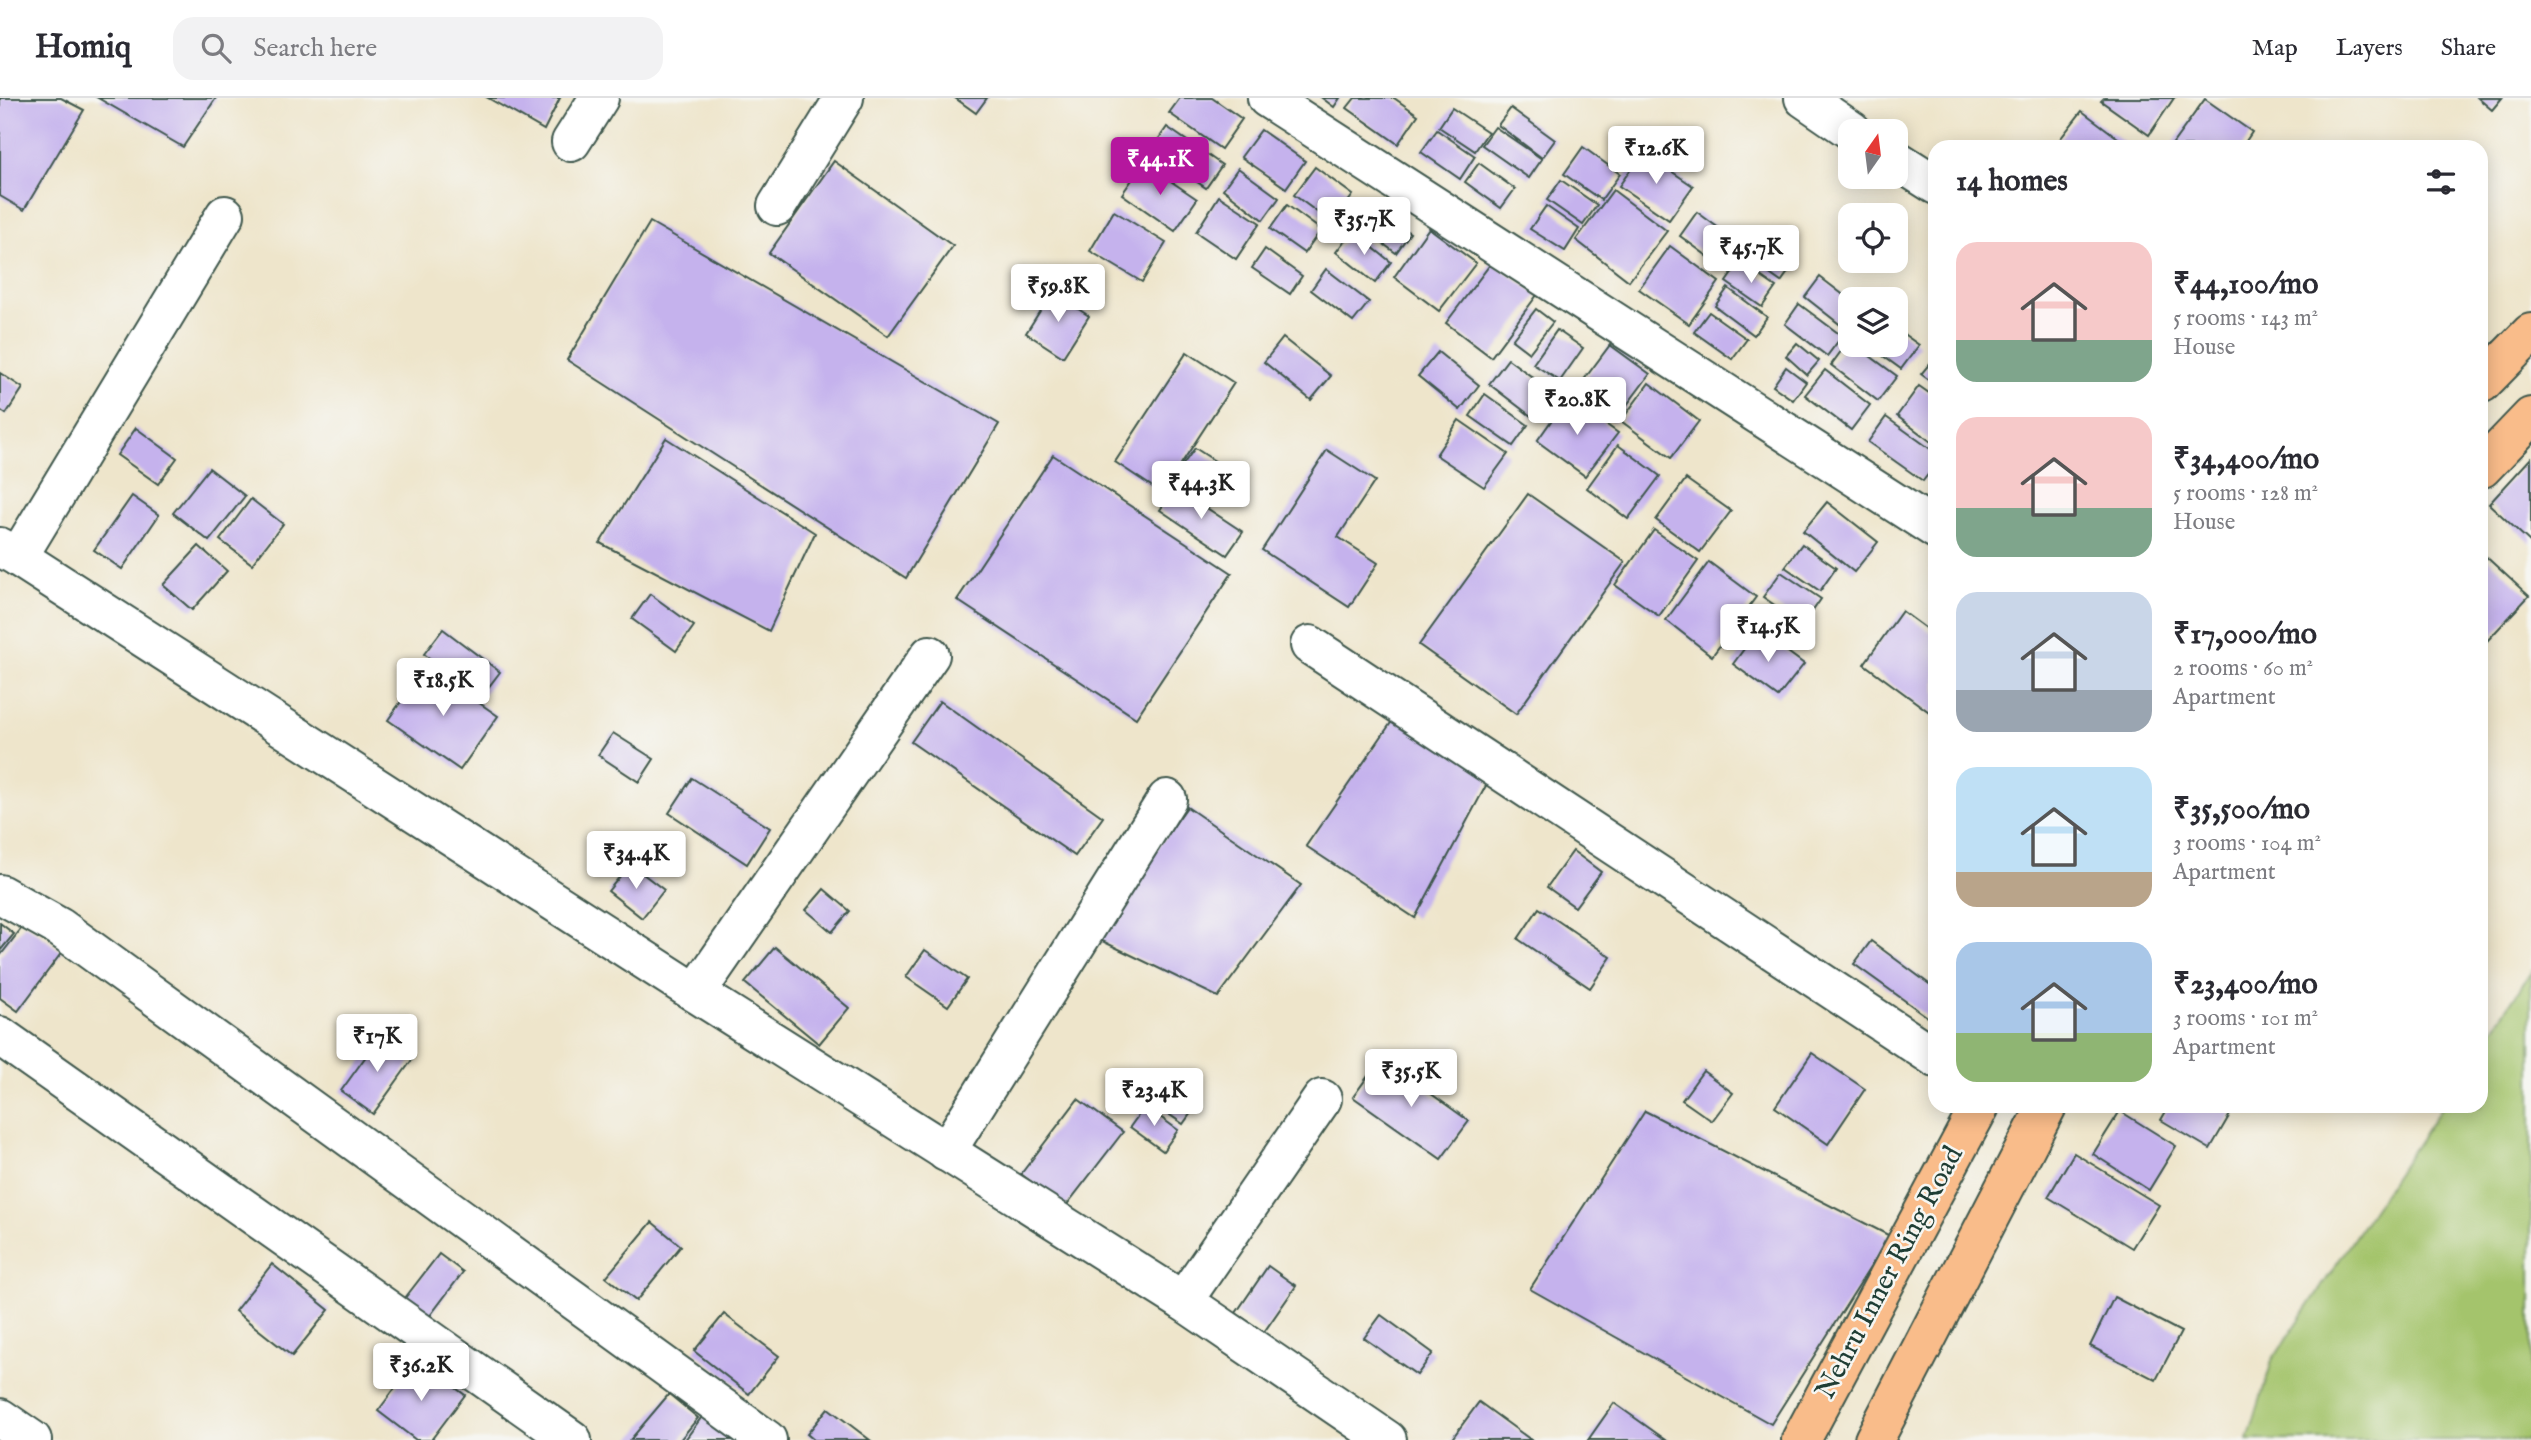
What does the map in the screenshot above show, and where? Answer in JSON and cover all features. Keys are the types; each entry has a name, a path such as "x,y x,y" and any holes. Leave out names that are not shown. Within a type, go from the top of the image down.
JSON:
{"main road":[{"path":"2488,377 2531,333"},
{"path":"2488,462 2531,416"},
{"name":"Nehru Inner Ring Road","path":"1801,1440 1976,1113"},
{"path":"1874,1440 2043,1113"}],"street":[{"path":"570,142 599,98"},
{"path":"778,206 844,98"},
{"path":"1267,98 1928,524"},
{"path":"1804,98 1838,121"},
{"path":"1908,167 1928,180"},
{"path":"225,215 9,552 696,993 1183,1301 1387,1440"},
{"path":"1310,645 1928,1053"},
{"path":"696,993 930,656"},
{"path":"946,1152 1167,799"},
{"path":"0,894 60,927 767,1440"},
{"path":"0,1035 572,1440"},
{"path":"1183,1301 1322,1099"},
{"path":"0,1418 32,1440"}],"green space":[{"path":"2531,972 2531,1440 2248,1440 2272,1361 2437,1113 2488,1113 2488,1037"}],"building":[{"path":"0,98 61,98 84,110 24,210 0,196"},
{"path":"98,98 216,98 183,147"},
{"path":"488,98 560,98 544,130"},
{"path":"955,98 987,98 976,113"},
{"path":"1180,98 1212,98 1242,119 1221,149 1169,113"},
{"path":"1322,98 1340,98 1334,107"},
{"path":"1355,98 1394,98 1418,115 1398,144 1347,108"},
{"path":"2104,98 2174,98 2149,135 2101,101"},
{"path":"2478,98 2502,98 2492,110"},
{"path":"2205,99 2252,132 2247,140 2175,140"},
{"path":"1452,108 1488,132 1475,151 1439,127"},
{"path":"1511,108 1555,140 1542,158 1498,125"},
{"path":"2082,111 2121,140 2059,140"},
{"path":"1167,127 1222,165 1206,188 1151,150"},
{"path":"1495,127 1542,159 1529,178 1482,145"},
{"path":"1261,130 1305,161 1286,188 1241,157"},
{"path":"1437,130 1475,156 1460,179 1421,152"},
{"path":"1583,147 1620,174 1601,200 1564,174"},
{"path":"1643,152 1693,186 1669,220 1619,186"},
{"path":"834,161 953,246 888,336 769,253"},
{"path":"1144,163 1197,199 1175,231 1122,194"},
{"path":"1479,163 1515,189 1501,208 1465,182"},
{"path":"1315,167 1353,195 1332,223 1294,195"},
{"path":"1238,168 1279,198 1263,220 1223,189"},
{"path":"1561,180 1597,205 1583,225 1547,200"},
{"path":"1613,190 1667,231 1629,281 1576,240"},
{"path":"1219,196 1260,223 1236,259 1196,232"},
{"path":"1287,205 1321,230 1304,253 1270,229"},
{"path":"1546,206 1579,229 1565,251 1530,229"},
{"path":"1374,208 1410,233 1396,253 1360,227"},
{"path":"1114,211 1166,243 1142,282 1090,251"},
{"path":"1697,212 1739,243 1721,266 1680,236"},
{"path":"650,222 999,424 906,578 567,360"},
{"path":"1429,228 1476,263 1439,311 1394,277"},
{"path":"1352,231 1391,262 1375,283 1336,252"},
{"path":"1761,237 1796,261 1781,282 1747,258"},
{"path":"1670,246 1719,282 1689,324 1639,289"},
{"path":"1265,249 1302,276 1290,294 1252,268"},
{"path":"1492,262 1537,295 1491,357 1446,323"},
{"path":"1740,262 1776,287 1762,307 1726,282"},
{"path":"1326,269 1369,302 1353,322 1311,290"},
{"path":"1820,277 1838,291 1838,323 1805,297"},
{"path":"1728,288 1767,317 1754,335 1715,306"},
{"path":"1052,292 1089,316 1063,357 1026,333"},
{"path":"1799,304 1838,333 1838,341 1827,356 1785,324"},
{"path":"1536,309 1553,322 1529,353 1512,340"},
{"path":"1709,312 1747,339 1732,359 1694,332"},
{"path":"1557,330 1583,348 1560,381 1533,364"},
{"path":"1908,337 1919,345 1901,369 1884,357 1908,357"},
{"path":"1283,338 1331,376 1311,400 1264,362"},
{"path":"1797,343 1819,361 1807,375 1786,356"},
{"path":"1610,345 1650,374 1614,422 1574,393"},
{"path":"1187,352 1234,383 1162,493 1115,462"},
{"path":"1438,352 1479,385 1460,410 1418,376"},
{"path":"1838,355 1871,357 1897,376 1878,401 1831,365"},
{"path":"1508,359 1551,391 1531,416 1489,384"},
{"path":"1928,366 1928,379 1921,374"},
{"path":"1786,367 1806,382 1793,400 1773,386"},
{"path":"1825,370 1870,405 1851,430 1805,395"},
{"path":"0,373 23,388 6,414 0,410"},
{"path":"1649,383 1699,421 1671,458 1621,421"},
{"path":"1919,386 1928,392 1928,439 1897,416"},
{"path":"1485,394 1528,425 1513,446 1470,416"},
{"path":"1568,397 1618,433 1585,476 1537,441"},
{"path":"1886,417 1928,447 1928,474 1923,481 1868,442"},
{"path":"1459,420 1508,454 1484,487 1436,455"},
{"path":"136,428 177,458 158,484 117,455"},
{"path":"666,438 815,533 769,631 600,543"},
{"path":"1618,445 1660,476 1628,519 1587,488"},
{"path":"1195,448 1224,467 1212,486 1182,466"},
{"path":"1327,450 1375,481 1338,537 1378,563 1349,607 1262,550"},
{"path":"1053,455 1232,573 1136,718 957,600"},
{"path":"2531,458 2531,543 2489,504"},
{"path":"209,468 245,496 209,541 173,513"},
{"path":"1686,479 1731,511 1700,552 1656,520"},
{"path":"1175,487 1243,532 1227,555 1160,510"},
{"path":"1528,494 1625,562 1516,714 1419,645"},
{"path":"132,496 159,515 122,569 94,550"},
{"path":"251,499 283,524 252,564 220,540"},
{"path":"1827,502 1878,542 1854,572 1803,531"},
{"path":"1654,530 1698,561 1659,616 1615,585"},
{"path":"1802,544 1836,568 1820,591 1785,567"},
{"path":"199,546 227,571 192,610 163,585"},
{"path":"2488,558 2529,596 2488,640"},
{"path":"1709,562 1756,597 1712,656 1666,620"},
{"path":"1781,572 1821,599 1803,625 1763,597"},
{"path":"650,594 694,626 676,651 632,619"},
{"path":"1902,611 1928,630 1928,711 1864,664"},
{"path":"443,629 500,672 481,697 424,654"},
{"path":"1758,630 1804,664 1778,697 1733,664"},
{"path":"426,666 498,716 460,770 388,720"},
{"path":"940,701 1103,817 1075,856 911,742"},
{"path":"1397,714 1496,767 1415,918 1306,846"},
{"path":"613,733 654,759 639,782 598,755"},
{"path":"692,778 770,828 747,864 669,813"},
{"path":"1187,807 1301,885 1218,997 1094,937"},
{"path":"1573,851 1601,872 1575,907 1547,887"},
{"path":"630,864 664,890 642,918 608,891"},
{"path":"824,889 850,911 832,932 806,910"},
{"path":"1539,908 1611,957 1590,988 1518,939"},
{"path":"0,923 14,934 0,951"},
{"path":"25,924 62,952 18,1011 0,998 0,956"},
{"path":"1871,941 1928,983 1928,1017 1854,964"},
{"path":"775,947 849,1008 819,1044 745,983"},
{"path":"925,950 967,979 948,1006 906,977"},
{"path":"382,1034 414,1057 373,1114 341,1091"},
{"path":"1812,1053 1865,1089 1828,1144 1775,1107"},
{"path":"1381,1058 1469,1121 1441,1159 1353,1097"},
{"path":"1703,1071 1733,1093 1712,1121 1682,1100"},
{"path":"1162,1078 1198,1103 1183,1124 1147,1099"},
{"path":"1078,1099 1123,1132 1065,1207 1021,1174"},
{"path":"1145,1106 1178,1130 1163,1151 1130,1127"},
{"path":"1645,1111 1890,1236 1771,1424 1530,1289"},
{"path":"2119,1113 2123,1113 2176,1146 2149,1190 2093,1154"},
{"path":"2165,1113 2231,1113 2210,1149 2161,1120"},
{"path":"2074,1153 2159,1205 2132,1248 2048,1197"},
{"path":"652,1222 681,1246 636,1301 606,1277"},
{"path":"439,1254 463,1272 429,1317 405,1298"},
{"path":"272,1264 329,1310 292,1356 235,1311"},
{"path":"1268,1266 1296,1286 1264,1332 1236,1313"},
{"path":"2114,1297 2181,1332 2156,1380 2090,1346"},
{"path":"724,1314 779,1356 749,1394 694,1351"},
{"path":"1381,1315 1433,1353 1417,1375 1364,1338"},
{"path":"417,1359 465,1395 431,1440 416,1440 378,1411"},
{"path":"669,1394 698,1418 680,1440 630,1440"},
{"path":"1479,1402 1531,1440 1451,1440"},
{"path":"1614,1403 1666,1440 1588,1440"},
{"path":"828,1408 870,1440 814,1440 807,1434"},
{"path":"704,1414 739,1440 685,1440"}]}
